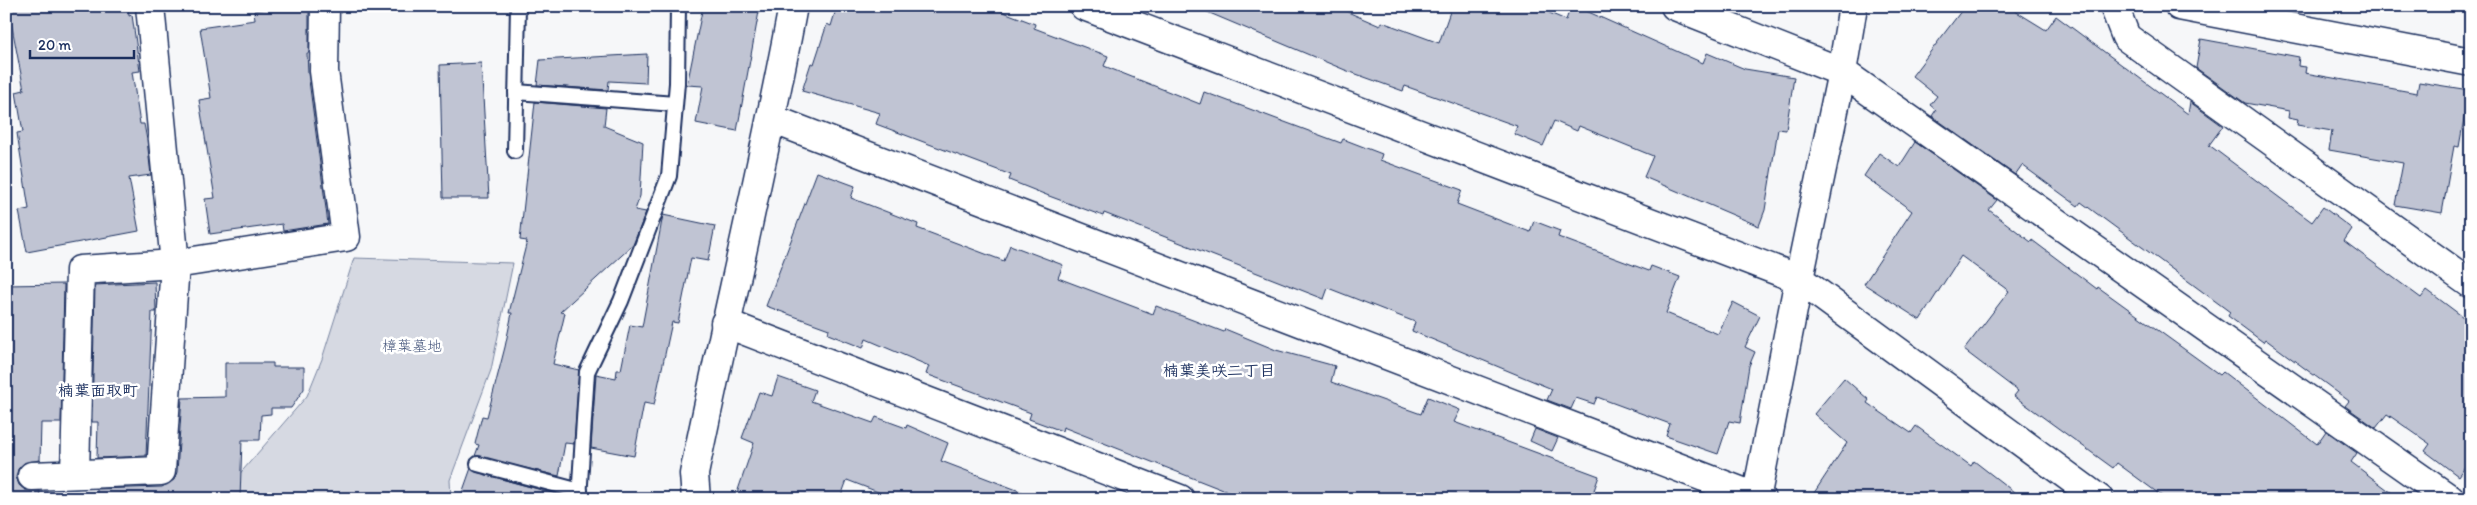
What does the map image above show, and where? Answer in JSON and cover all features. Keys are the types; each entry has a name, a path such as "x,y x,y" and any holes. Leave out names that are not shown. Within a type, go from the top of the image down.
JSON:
{"street":[{"path":"32,476 161,471 175,264 150,6"},
{"path":"75,474 80,270 175,264 346,237 324,70 325,6"},
{"path":"696,499 694,474 725,323 772,119 793,6"},
{"path":"1084,6 1798,279 2099,499"},
{"path":"1675,6 1842,72 2450,499"},
{"path":"772,119 1758,498 1798,279 1842,72 1853,6"},
{"path":"2114,6 2126,37 2471,284"},
{"path":"2179,6 2471,62"},
{"path":"725,323 1180,499"}],"lane":[{"path":"515,151 518,6"},
{"path":"478,464 579,495 587,372 621,301 669,176 675,104 678,6"},
{"path":"516,92 675,104"}],"green space":[{"name":"樟葉墓地","path":"354,258 513,263 491,370 450,480 451,499 218,499 307,396 322,359"}],"building":[{"path":"8,6 128,6 129,16 132,15 140,71 132,72 140,124 144,124 147,140 151,175 129,178 139,231 27,252 19,211 29,209 17,133 23,132 16,92 24,90"},
{"path":"283,6 309,6 308,73 328,224 283,231 282,224 210,234 205,199 215,198 199,100 211,98 200,28 255,20 254,11"},
{"path":"703,6 760,6 737,131 696,123 703,86 687,85"},
{"path":"837,6 988,6 1035,24 1034,28 1108,56 1104,66 1200,104 1204,92 1341,143 1343,139 1382,154 1380,160 1462,190 1457,204 1530,232 1534,221 1560,231 1558,237 1649,271 1651,266 1680,277 1666,313 1718,334 1733,302 1760,316 1745,347 1755,352 1749,366 1740,423 1729,421 1718,454 1666,436 1670,424 1597,397 1594,404 1576,398 1571,409 1547,400 1552,389 1412,331 1415,322 1328,288 1324,299 1104,213 1103,216 1049,196 1009,180 1011,175 876,124 880,113 802,91 811,63 814,64 827,24 831,26"},
{"path":"1193,6 1334,6 1380,26 1382,22 1439,43 1452,6 1533,6 1566,20 1571,6 1575,6 1703,63 1707,53 1745,69 1794,77 1786,130 1778,129 1765,210 1759,226 1644,177 1653,156 1579,126 1577,131 1554,121 1543,146 1514,134 1517,126 1405,86 1403,91 1345,70"},
{"path":"1965,6 2007,6 2046,30 2056,16 2188,114 2190,102 2223,126 2209,145 2312,222 2323,207 2352,229 2344,241 2421,298 2427,290 2471,323 2471,458 2458,476 2425,451 2430,444 2387,414 2376,428 2345,406 2349,401 2265,339 2263,342 2228,316 2230,312 2081,202 2078,206 2022,165 2015,175 1932,116 1936,110 1930,105 1937,96 1912,76"},
{"path":"2201,39 2299,57 2298,66 2306,67 2305,73 2417,93 2419,82 2469,90 2459,147 2454,146 2442,213 2395,205 2403,163 2329,150 2332,131 2297,125 2298,120 2288,118 2289,111 2245,103 2196,68"},
{"path":"647,54 646,83 609,81 608,90 537,85 540,60"},
{"path":"481,63 489,198 443,198 440,65"},
{"path":"535,102 606,108 604,126 643,142 640,196 635,210 646,212 633,245 560,312 565,313 553,364 579,370 574,444 565,443 559,476 475,456 479,445 475,444 482,416 487,417 505,347 512,313 509,313 527,241 520,240"},
{"path":"1915,142 1997,200 1989,210 2031,242 2032,240 2097,289 2098,287 2220,375 2223,372 2317,444 2326,431 2357,453 2351,462 2400,499 2166,499 2117,463 2113,468 2014,396 2018,391 1964,350 2009,291 1961,256 1920,320 1864,284 1912,211 1864,176 1879,153 1899,167"},
{"path":"817,172 855,186 851,198 918,224 917,228 1004,261 1010,245 1063,265 1058,278 1153,314 1156,306 1224,332 1225,329 1276,350 1335,366 1331,382 1421,414 1428,397 1460,410 1454,422 1599,476 1591,499 1246,499 1063,427 1062,431 1029,419 1031,413 926,374 929,366 866,339 863,348 828,334 829,329 766,306"},
{"path":"663,215 715,226 708,261 691,258 678,323 672,322 654,405 644,403 634,456 591,448 596,374 616,378 617,370 621,370 630,325 642,327"},
{"path":"155,282 156,312 152,312 146,456 97,458 98,422 92,422 95,285"},
{"path":"64,284 61,423 41,423 40,460 24,463 18,469 16,477 19,485 25,490 40,491 39,499 6,499 6,285"},
{"path":"225,363 273,363 273,367 304,367 304,389 291,408 271,408 271,414 261,415 260,440 242,440 240,499 97,499 97,489 162,487 174,480 177,472 182,398 225,397"},
{"path":"778,377 815,390 811,401 873,423 876,417 906,428 907,425 948,443 941,461 1030,495 1029,499 896,499 847,480 840,499 735,499 754,443 742,438 759,392 772,396"},
{"path":"1844,378 1869,400 1867,403 1911,433 1916,426 1971,466 1974,461 2023,499 1810,499 1847,443 1814,414"},
{"path":"1535,429 1558,438 1552,451 1530,441"},
{"path":"471,468 476,472 556,494 555,499 460,499"}],"district":[{"name":"楠葉美咲二丁目","path":"1219,370"},
{"name":"楠葉面取町","path":"98,390"}]}
